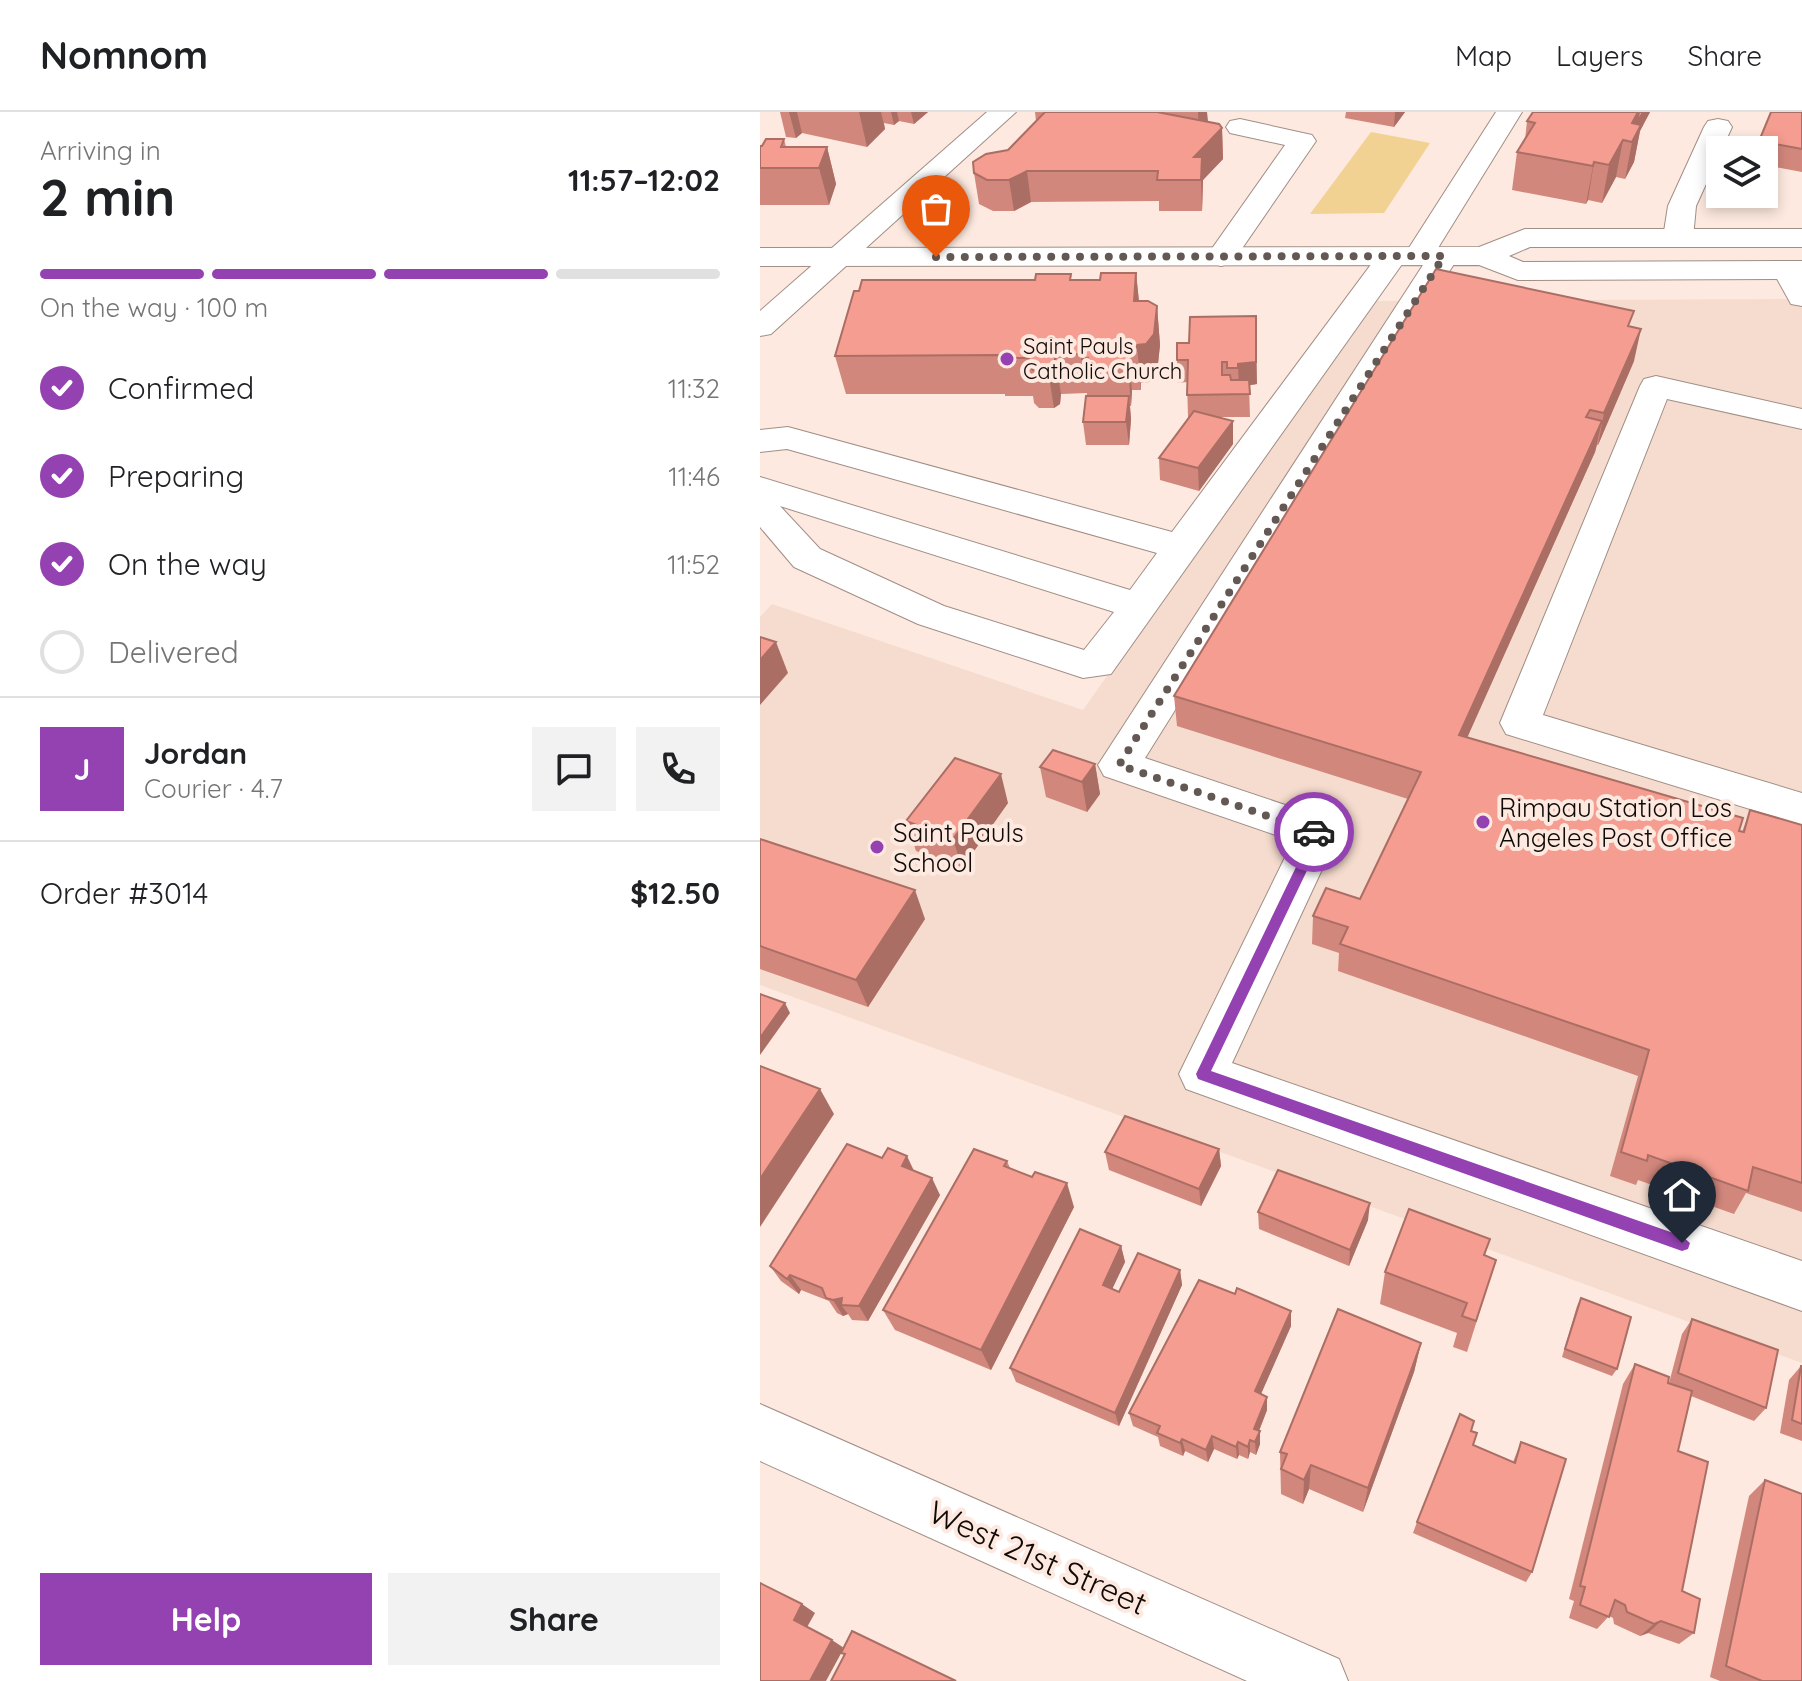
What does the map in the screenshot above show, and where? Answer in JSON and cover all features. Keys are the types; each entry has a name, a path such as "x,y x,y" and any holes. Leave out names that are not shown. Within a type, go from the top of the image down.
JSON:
{"main road":[{"path":"760,327 1003,112"},
{"path":"1509,112 1418,257 1119,765 1318,833 1203,1074 1802,1286"},
{"path":"1221,257 1302,141 1240,127"},
{"path":"1678,238 1682,206 1718,127"},
{"path":"760,257 1484,256 1525,238 1802,238"},
{"path":"1484,256 1518,271 1794,270 1802,297"},
{"path":"760,508 807,558 931,615 1083,664 1097,664 1181,547 1418,257"},
{"path":"1802,419 1656,386 1520,723 1802,809"},
{"path":"760,441 788,438 1181,547"},
{"path":"760,488 1138,606"},
{"name":"West 21st Street","path":"760,1432 1317,1681"}],"shaded area":[{"path":"1371,132 1430,143 1384,213 1310,214"},
{"path":"1802,299 1802,1363 760,985 760,617 772,604 1083,710 1371,301"}],"building":[{"path":"1045,112 1157,112 1219,124 1222,128 1194,157 1202,157 1201,180 1157,180 1158,171 1027,171 1009,180 987,180 974,173 973,162 986,154 1008,150"},
{"path":"1533,112 1638,112 1632,123 1641,125 1632,142 1623,140 1609,165 1594,162 1593,166 1517,152 1535,123 1527,121"},
{"path":"1771,112 1802,112 1802,149 1778,145 1778,136 1761,136"},
{"path":"766,139 784,139 781,147 827,147 819,168 760,168 760,146"},
{"path":"1436,269 1634,311 1628,326 1641,329 1604,413 1590,410 1586,417 1602,421 1459,735 1743,818 1739,831 1744,832 1750,810 1802,825 1802,1183 1753,1167 1748,1191 1648,1155 1647,1161 1621,1152 1649,1050 1340,944 1348,927 1313,916 1326,888 1360,899 1421,772 1174,696"},
{"path":"1101,273 1136,273 1134,301 1148,301 1157,306 1154,334 1146,344 1137,345 1137,351 1128,352 1128,367 1088,369 1088,358 1082,359 1083,354 1055,355 1055,366 1048,370 1033,370 1028,365 1029,358 999,358 999,355 835,356 854,291 859,291 862,280 1035,280 1036,274 1071,274 1070,280 1100,280"},
{"path":"1256,316 1256,362 1227,368 1227,362 1222,362 1222,375 1230,375 1231,380 1249,380 1250,394 1187,395 1188,360 1177,360 1177,343 1189,343 1190,317"},
{"path":"1086,396 1129,396 1126,422 1083,422"},
{"path":"1194,411 1233,421 1198,468 1159,458"},
{"path":"760,637 776,642 760,660"},
{"path":"1053,750 1095,764 1082,782 1040,767"},
{"path":"955,758 1001,774 953,839 906,821"},
{"path":"760,839 915,890 856,980 760,946"},
{"path":"760,994 785,1003 760,1038"},
{"path":"760,1066 820,1089 760,1179"},
{"path":"1125,1116 1219,1149 1199,1189 1105,1152"},
{"path":"847,1144 882,1158 888,1148 907,1156 902,1166 932,1178 859,1306 841,1305 842,1298 826,1298 822,1288 790,1275 787,1279 770,1266"},
{"path":"974,1149 1007,1161 1004,1166 1032,1177 1035,1172 1067,1183 981,1350 883,1310"},
{"path":"1278,1170 1370,1203 1350,1250 1258,1212"},
{"path":"1409,1209 1490,1239 1484,1255 1496,1260 1476,1321 1462,1316 1467,1303 1385,1272"},
{"path":"1080,1229 1121,1246 1103,1285 1119,1292 1138,1253 1180,1270 1115,1413 1010,1368"},
{"path":"1199,1280 1235,1294 1237,1288 1291,1311 1255,1391 1267,1397 1254,1429 1260,1431 1255,1442 1250,1440 1248,1447 1238,1442 1236,1447 1212,1436 1206,1450 1182,1439 1180,1443 1157,1433 1160,1426 1129,1413"},
{"path":"1581,1298 1631,1317 1617,1369 1565,1349"},
{"path":"1338,1309 1421,1343 1368,1488 1311,1465 1304,1480 1281,1469 1287,1454 1280,1452"},
{"path":"1692,1319 1778,1350 1766,1408 1678,1373"},
{"path":"1635,1364 1669,1377 1668,1383 1692,1391 1678,1451 1708,1462 1682,1591 1700,1599 1694,1633 1661,1621 1654,1624 1627,1612 1625,1605 1615,1600 1609,1617 1580,1605 1585,1587 1580,1586"},
{"path":"1802,1366 1802,1424 1792,1420"},
{"path":"1460,1414 1474,1421 1471,1431 1477,1433 1473,1445 1515,1463 1521,1442 1566,1459 1532,1572 1417,1522"},
{"path":"1765,1480 1802,1494 1802,1681 1762,1681 1726,1666"},
{"path":"760,1583 802,1604 794,1620 832,1640 810,1681 760,1681"},
{"path":"852,1631 956,1681 831,1681 845,1654 841,1653"}],"way so far":[{"path":"936,257 1444,256 1119,765 1314,832"}],"place":[{"name":"Saint Pauls Catholic Church","path":"1007,359"},
{"name":"Rimpau Station Los Angeles Post Office","path":"1483,822"},
{"name":"Saint Pauls School","path":"877,847"}],"route":[{"path":"1314,832 1318,833 1203,1074 1682,1243"}]}
